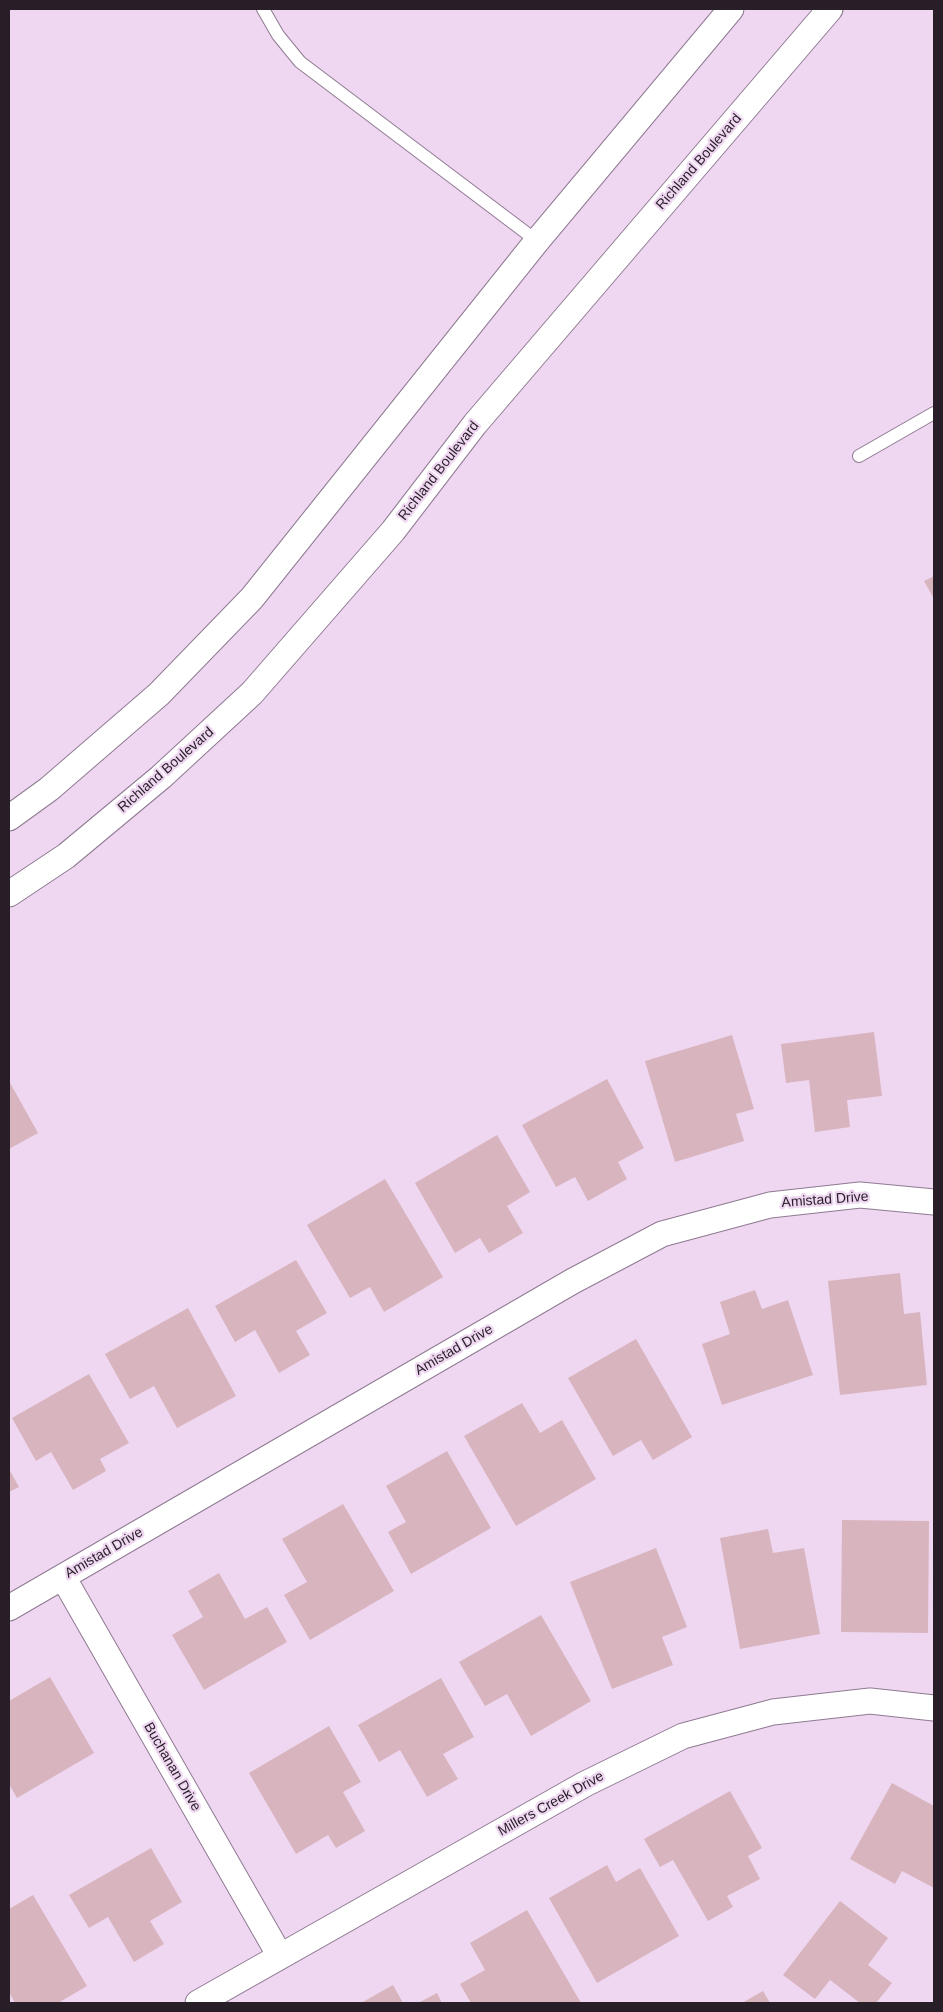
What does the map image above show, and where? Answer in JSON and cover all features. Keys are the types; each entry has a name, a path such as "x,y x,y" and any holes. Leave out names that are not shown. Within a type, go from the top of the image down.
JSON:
{"street":[{"path":"9,818 48,789 159,694 252,598 537,241 731,9"},
{"name":"Richland Boulevard","path":"9,894 66,856 154,783 252,693 393,531 482,416 830,9"},
{"name":"Amistad Drive","path":"9,1608 564,1286 662,1234 770,1205 860,1195 934,1202"},
{"name":"Buchanan Drive","path":"63,1577 280,1956"},
{"name":"Millers Creek Drive","path":"198,2003 585,1784 684,1736 774,1712 870,1701 934,1708"}],"lane":[{"path":"264,9 278,34 300,62 537,241"},
{"path":"859,456 934,413"}],"building":[{"path":"934,576 934,599 924,581"},
{"path":"874,1032 882,1096 847,1100 850,1127 815,1132 809,1080 786,1083 781,1044"},
{"path":"732,1035 754,1109 736,1114 744,1141 675,1162 645,1061"},
{"path":"607,1079 644,1148 618,1162 627,1179 588,1201 575,1177 556,1187 522,1125"},
{"path":"9,1081 38,1133 9,1149"},
{"path":"497,1135 530,1192 507,1206 523,1233 489,1253 480,1238 455,1253 415,1183"},
{"path":"385,1179 443,1277 384,1312 370,1287 350,1298 307,1225"},
{"path":"296,1260 327,1313 296,1331 310,1355 279,1373 255,1330 235,1342 215,1306"},
{"path":"900,1273 904,1314 920,1312 927,1385 840,1395 828,1281"},
{"path":"755,1290 762,1309 788,1300 813,1375 722,1405 702,1344 730,1334 720,1302"},
{"path":"188,1308 236,1396 177,1428 154,1386 130,1399 105,1354"},
{"path":"636,1339 692,1437 653,1460 641,1440 613,1456 568,1378"},
{"path":"89,1374 129,1443 100,1459 106,1471 73,1490 51,1452 36,1461 12,1418"},
{"path":"522,1403 540,1433 562,1420 596,1479 516,1526 464,1436"},
{"path":"447,1451 491,1528 411,1574 388,1532 406,1522 386,1486"},
{"path":"9,1469 19,1487 9,1492"},
{"path":"343,1504 394,1591 310,1640 284,1595 307,1582 282,1539"},
{"path":"842,1520 929,1521 928,1633 841,1632"},
{"path":"768,1529 773,1553 804,1548 820,1634 740,1649 720,1538"},
{"path":"656,1548 687,1627 662,1637 673,1665 612,1689 570,1582"},
{"path":"219,1573 245,1619 267,1607 287,1642 204,1690 172,1635 203,1617 188,1591"},
{"path":"541,1615 591,1701 531,1736 507,1694 485,1706 459,1662"},
{"path":"50,1677 94,1753 17,1798 9,1784 9,1701"},
{"path":"441,1678 474,1737 443,1754 458,1779 427,1797 400,1750 379,1762 358,1725"},
{"path":"329,1726 361,1782 343,1792 365,1831 336,1848 328,1835 296,1854 249,1773"},
{"path":"892,1783 934,1806 934,1888 902,1871 895,1884 850,1859"},
{"path":"730,1791 762,1848 748,1856 760,1879 727,1896 733,1907 708,1921 673,1860 660,1867 644,1839"},
{"path":"151,1848 182,1902 150,1921 164,1944 134,1962 108,1917 89,1928 69,1895"},
{"path":"607,1865 616,1882 640,1868 679,1936 597,1983 549,1898"},
{"path":"33,1895 87,1986 58,2003 15,2003 9,1992 9,1909"},
{"path":"840,1901 888,1938 868,1965 892,1983 876,2003 860,2003 830,1980 815,1999 783,1975"},
{"path":"527,1910 581,2003 471,2003 460,1984 485,1970 470,1943"},
{"path":"393,1985 403,2003 361,2003"},
{"path":"763,1991 770,2003 742,2003"},
{"path":"437,1993 442,2003 418,2003"}]}
